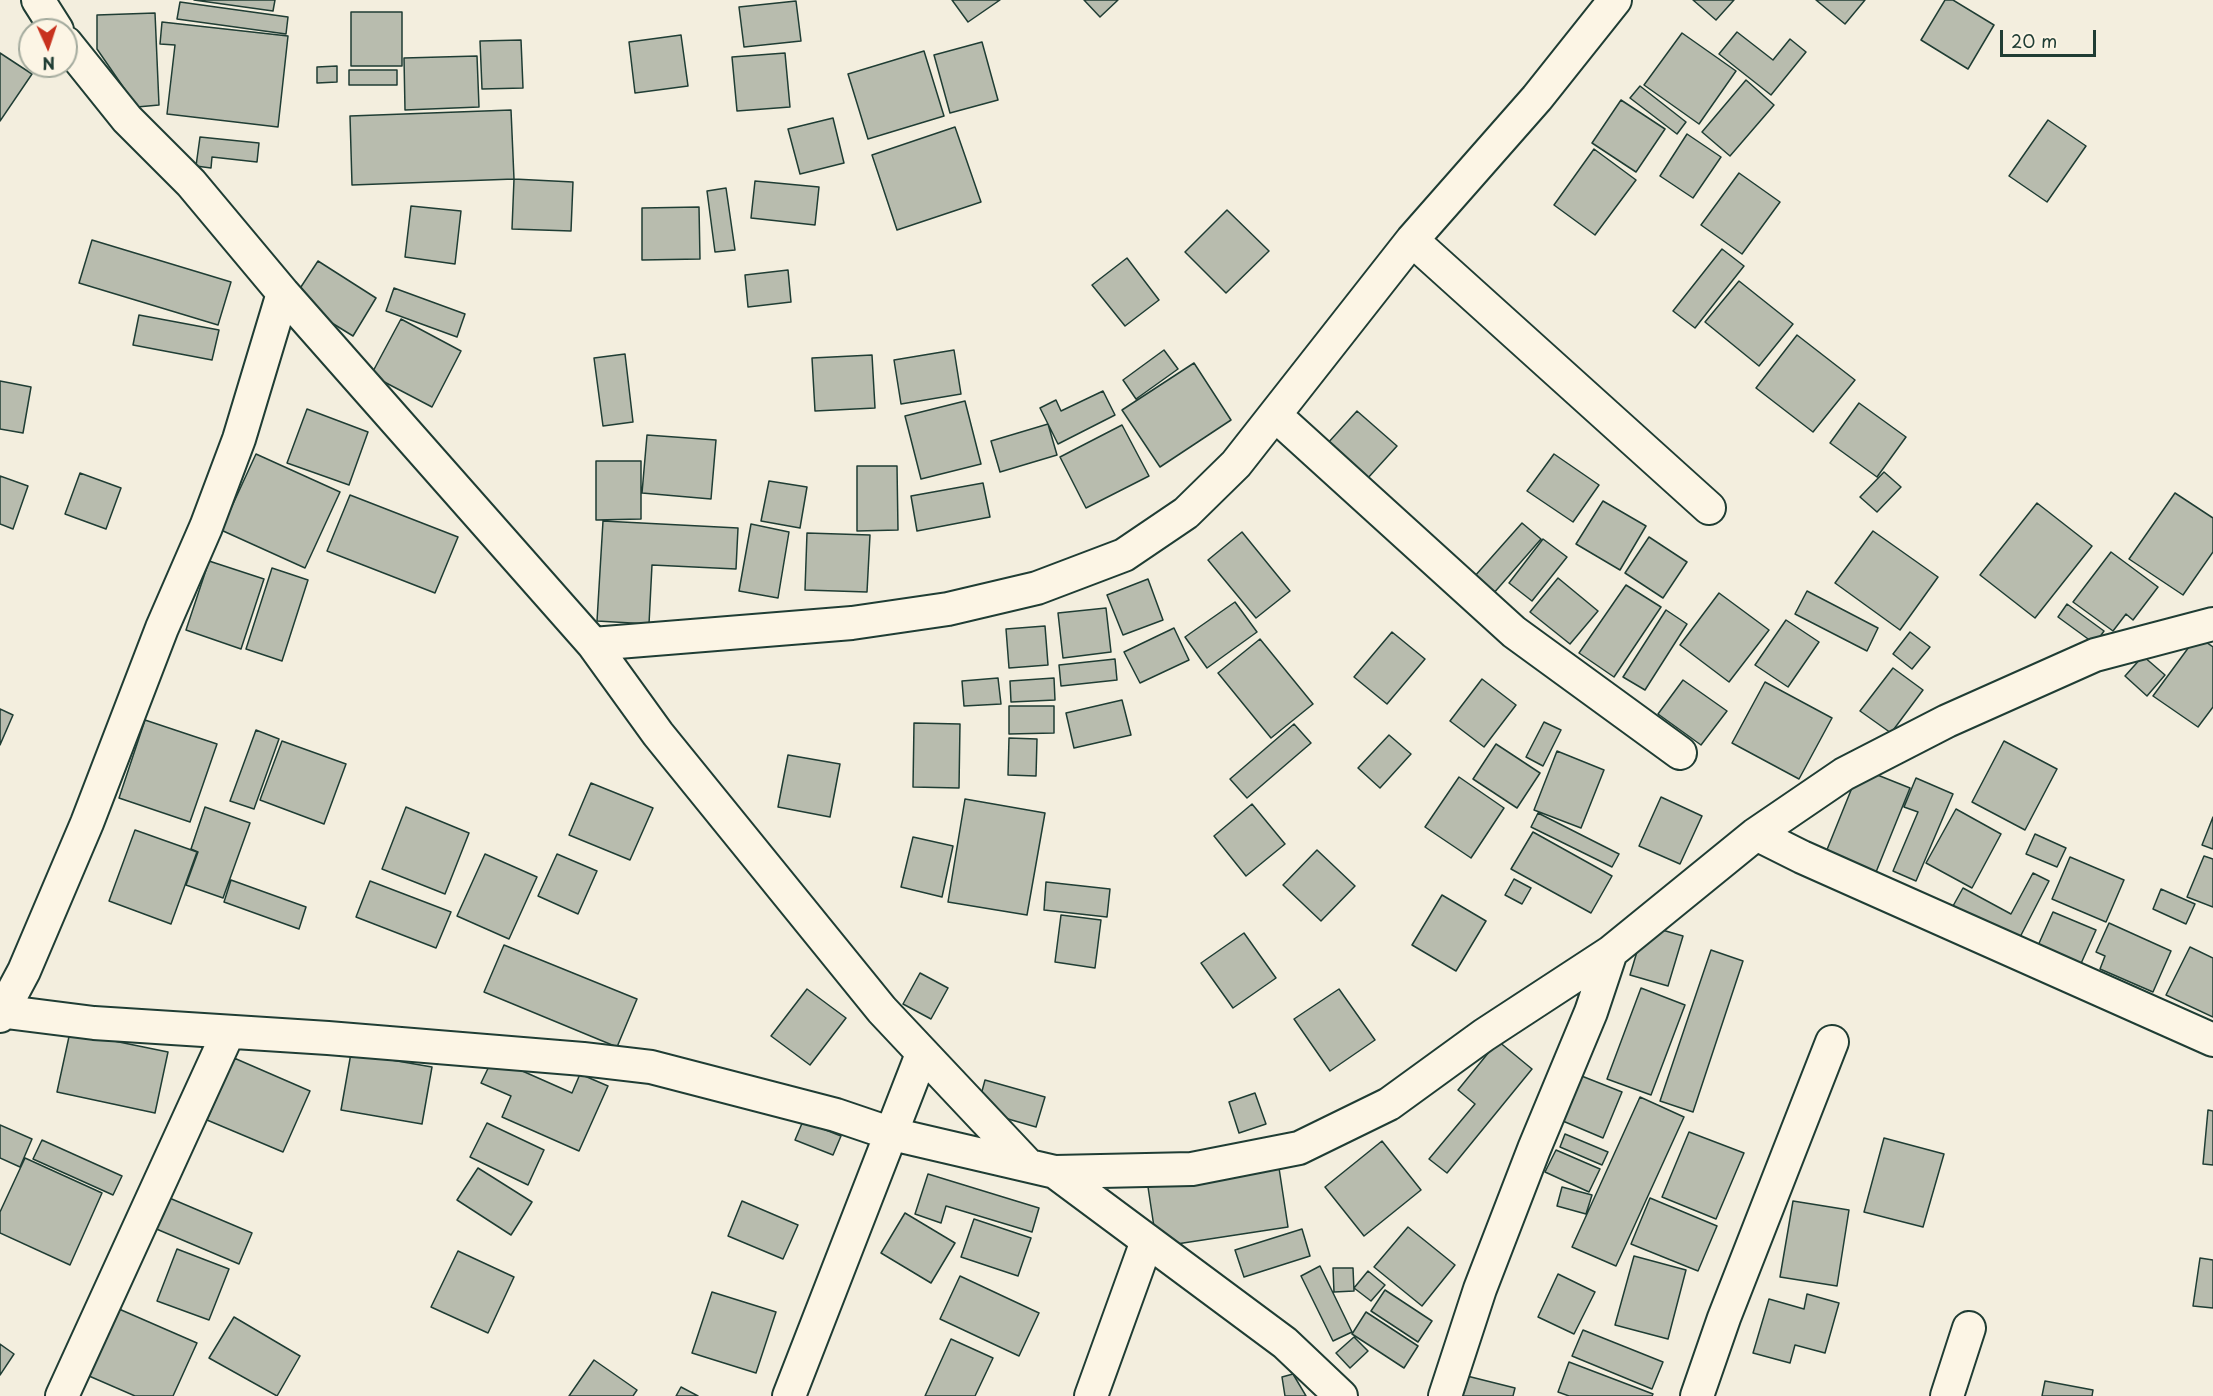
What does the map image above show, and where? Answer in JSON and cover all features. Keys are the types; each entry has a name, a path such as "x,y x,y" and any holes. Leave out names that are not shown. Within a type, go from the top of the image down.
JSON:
{"street":[{"path":"38,0 48,18"},
{"path":"592,644 852,624 948,609 1037,588 1124,555 1186,513 1236,464 1412,240 1537,98 1615,0"},
{"path":"78,58 127,119 191,183 283,292 592,644 658,734 882,1010 922,1054 1041,1168 1197,1276 1285,1343 1341,1396"},
{"path":"1412,240 1709,508"},
{"path":"283,292 238,439 206,527 162,628 87,823 24,971 1,1013 94,1023 328,1038 537,1055 651,1067 836,1115 892,1134 1041,1168 1192,1169 1299,1148 1389,1104 1484,1035 1611,952 1756,834 1844,774 1947,721 2095,655 2213,624"},
{"path":"1275,415 1515,632 1680,753"},
{"path":"1756,834 1802,857 2213,1040"},
{"path":"1445,1396 1480,1289 1534,1149 1591,1012 1611,952"},
{"path":"63,1396 228,1033"},
{"path":"1696,1396 1724,1318 1832,1042"},
{"path":"789,1396 922,1054"},
{"path":"1091,1396 1147,1241"},
{"path":"1947,1396 1969,1328"}],"building":[{"path":"194,0 275,0 273,11"},
{"path":"952,0 1000,0 968,22"},
{"path":"1084,0 1118,0 1100,17"},
{"path":"1693,0 1734,0 1716,20"},
{"path":"1816,0 1865,0 1845,24"},
{"path":"1945,0 1953,0 1994,25 1968,69 1921,40"},
{"path":"796,1 801,41 744,47 739,7"},
{"path":"180,2 288,17 286,34 177,19"},
{"path":"351,12 402,12 402,66 351,66"},
{"path":"155,13 159,105 137,107 97,49 97,15"},
{"path":"162,22 288,36 278,127 167,114 175,45 160,44"},
{"path":"1737,32 1773,60 1790,39 1806,52 1771,95 1719,54"},
{"path":"1682,33 1736,71 1699,124 1644,85"},
{"path":"681,35 688,86 635,93 629,42"},
{"path":"521,40 523,88 482,89 480,41"},
{"path":"982,42 998,100 950,113 934,55"},
{"path":"924,51 944,116 868,139 848,74"},
{"path":"0,53 18,65 18,78 29,78 0,121"},
{"path":"785,53 790,107 737,111 732,57"},
{"path":"477,56 479,107 405,110 404,58"},
{"path":"337,66 337,82 317,83 317,67"},
{"path":"349,70 397,70 397,85 349,85"},
{"path":"1746,80 1774,105 1730,156 1702,132"},
{"path":"1640,86 1686,122 1677,134 1630,98"},
{"path":"1621,100 1665,129 1636,172 1592,143"},
{"path":"511,110 514,179 352,185 350,116"},
{"path":"833,118 844,163 800,174 788,129"},
{"path":"2048,120 2086,146 2047,202 2009,176"},
{"path":"955,127 981,202 897,230 872,155"},
{"path":"1687,134 1721,157 1693,198 1660,176"},
{"path":"200,137 259,143 257,162 212,157 211,168 196,166"},
{"path":"1594,149 1636,180 1595,235 1554,205"},
{"path":"1739,173 1780,202 1742,254 1701,225"},
{"path":"514,179 573,182 571,231 512,229"},
{"path":"755,181 819,187 815,225 751,218"},
{"path":"726,188 735,250 715,252 707,191"},
{"path":"411,206 461,211 455,264 405,257"},
{"path":"699,207 700,259 642,260 642,208"},
{"path":"1227,210 1269,251 1226,293 1185,252"},
{"path":"92,240 231,282 218,325 79,283"},
{"path":"1722,249 1744,266 1695,328 1673,311"},
{"path":"1127,258 1159,300 1125,326 1092,285"},
{"path":"318,261 376,298 353,336 293,299"},
{"path":"788,270 791,302 748,307 745,275"},
{"path":"1739,281 1793,324 1759,366 1705,322"},
{"path":"394,288 465,314 457,337 386,311"},
{"path":"139,315 219,330 212,360 133,345"},
{"path":"401,319 461,351 432,407 371,375"},
{"path":"1797,335 1855,380 1813,432 1756,388"},
{"path":"954,350 961,394 901,404 894,360"},
{"path":"1164,350 1178,369 1136,399 1123,380"},
{"path":"625,354 633,422 603,426 594,358"},
{"path":"872,355 875,408 815,411 812,358"},
{"path":"1194,363 1231,420 1160,467 1122,410"},
{"path":"0,381 31,387 23,433 0,429"},
{"path":"1103,391 1115,415 1058,444 1040,408 1056,400 1061,411"},
{"path":"965,401 981,464 921,479 905,416"},
{"path":"1859,403 1906,437 1877,477 1830,443"},
{"path":"307,409 368,432 349,485 287,463"},
{"path":"1357,411 1397,446 1367,479 1327,444"},
{"path":"1048,424 1057,455 1000,472 991,441"},
{"path":"1122,425 1149,476 1086,508 1060,457"},
{"path":"647,435 716,440 711,499 642,493"},
{"path":"256,454 340,492 305,568 221,530"},
{"path":"1554,454 1599,485 1573,522 1527,491"},
{"path":"596,461 641,461 641,519 596,520"},
{"path":"857,466 897,466 898,530 857,531"},
{"path":"1884,472 1901,487 1877,512 1860,497"},
{"path":"80,473 121,488 106,529 65,514"},
{"path":"0,476 28,486 13,529 0,524"},
{"path":"769,481 807,487 800,528 761,521"},
{"path":"983,483 990,517 917,531 911,496"},
{"path":"2175,493 2213,518 2213,552 2183,595 2129,559"},
{"path":"350,495 458,537 435,593 327,551"},
{"path":"1603,501 1646,526 1620,570 1576,544"},
{"path":"2037,503 2092,546 2035,618 1980,575"},
{"path":"603,521 738,528 736,569 652,565 649,624 597,621"},
{"path":"1522,523 1541,539 1493,594 1474,577"},
{"path":"751,524 789,532 778,598 739,591"},
{"path":"1873,531 1938,577 1900,630 1835,583"},
{"path":"1242,532 1290,591 1256,618 1208,560"},
{"path":"807,533 870,535 867,592 805,590"},
{"path":"1649,537 1687,562 1663,598 1625,573"},
{"path":"1543,539 1567,557 1532,601 1509,583"},
{"path":"2111,552 2158,587 2133,620 2126,614 2113,631 2073,602"},
{"path":"209,561 264,579 241,649 186,630"},
{"path":"272,568 308,580 282,661 246,649"},
{"path":"1558,578 1598,611 1570,644 1530,612"},
{"path":"1148,579 1163,620 1123,635 1107,595"},
{"path":"1626,585 1661,607 1614,677 1579,653"},
{"path":"1807,591 1878,628 1867,651 1795,614"},
{"path":"1719,593 1769,630 1729,682 1680,645"},
{"path":"1235,602 1257,632 1207,668 1185,637"},
{"path":"2067,604 2104,631 2095,644 2058,617"},
{"path":"1106,608 1111,652 1063,658 1058,613"},
{"path":"1666,610 1687,624 1645,690 1623,677"},
{"path":"1786,620 1819,642 1788,687 1755,665"},
{"path":"1045,626 1048,665 1009,668 1006,629"},
{"path":"1174,628 1189,660 1140,683 1124,652"},
{"path":"1392,632 1425,659 1387,704 1354,677"},
{"path":"1910,632 1930,647 1912,669 1893,654"},
{"path":"2197,636 2213,647 2213,707 2198,727 2153,696"},
{"path":"1260,639 1313,704 1271,738 1218,673"},
{"path":"2143,656 2165,675 2147,696 2125,676"},
{"path":"1115,659 1117,680 1061,686 1059,665"},
{"path":"1893,668 1923,690 1891,733 1860,711"},
{"path":"998,678 1001,704 964,706 962,681"},
{"path":"1054,678 1055,700 1011,702 1010,681"},
{"path":"1482,679 1516,705 1484,747 1450,721"},
{"path":"1683,680 1727,711 1701,745 1658,714"},
{"path":"1765,682 1832,718 1799,779 1732,743"},
{"path":"1122,700 1131,735 1074,748 1066,713"},
{"path":"1009,706 1054,706 1054,733 1009,734"},
{"path":"0,709 13,715 0,745"},
{"path":"145,720 217,744 190,822 119,798"},
{"path":"1544,722 1561,730 1543,766 1526,757"},
{"path":"914,723 960,724 959,788 913,787"},
{"path":"1294,724 1311,743 1247,798 1230,779"},
{"path":"256,730 279,739 254,809 230,801"},
{"path":"1389,735 1411,754 1380,788 1358,768"},
{"path":"1009,738 1037,739 1036,776 1008,775"},
{"path":"282,741 346,764 324,824 260,800"},
{"path":"2004,741 2057,769 2025,830 1972,802"},
{"path":"1496,744 1540,773 1517,808 1473,779"},
{"path":"1557,751 1604,770 1581,828 1534,810"},
{"path":"788,755 840,764 830,817 778,807"},
{"path":"1860,768 1910,788 1872,882 1822,862"},
{"path":"1459,777 1504,808 1471,858 1425,827"},
{"path":"1916,778 1953,794 1916,881 1893,871 1918,812 1904,807"},
{"path":"591,783 653,808 630,860 569,835"},
{"path":"1661,797 1702,816 1680,864 1639,846"},
{"path":"965,799 1045,813 1027,915 948,902"},
{"path":"1252,804 1285,844 1246,876 1214,836"},
{"path":"205,807 250,823 223,898 186,885 198,852 191,849"},
{"path":"406,807 469,833 445,894 382,869"},
{"path":"1956,809 2001,834 1972,888 1926,863"},
{"path":"1538,813 1619,854 1612,867 1531,827"},
{"path":"2213,817 2213,849 2202,845"},
{"path":"135,830 197,852 171,924 109,901"},
{"path":"1533,832 1612,876 1591,913 1511,869"},
{"path":"2035,834 2066,848 2057,867 2026,854"},
{"path":"913,837 953,846 942,897 901,887"},
{"path":"1317,850 1355,886 1321,921 1283,885"},
{"path":"485,854 537,877 509,939 457,916"},
{"path":"557,854 597,871 578,914 538,896"},
{"path":"2204,856 2213,859 2213,907 2187,897"},
{"path":"2070,857 2124,880 2106,922 2052,899"},
{"path":"2033,873 2049,881 2018,941 1953,906 1963,888 2011,914"},
{"path":"1514,879 1531,888 1522,904 1505,895"},
{"path":"231,880 306,907 299,929 224,902"},
{"path":"370,881 451,912 436,948 356,917"},
{"path":"1046,882 1110,889 1107,917 1044,910"},
{"path":"2161,889 2195,904 2186,924 2153,909"},
{"path":"1442,895 1486,921 1456,971 1412,945"},
{"path":"2053,912 2096,930 2079,968 2036,950"},
{"path":"1061,915 1101,920 1095,968 1055,962"},
{"path":"2109,923 2171,951 2153,992 2100,969 2105,956 2096,952"},
{"path":"1645,925 1683,936 1668,986 1630,975"},
{"path":"1244,933 1276,978 1233,1008 1201,963"},
{"path":"504,945 637,999 617,1047 484,992"},
{"path":"2190,947 2213,958 2213,1017 2166,995"},
{"path":"1711,950 1743,961 1693,1112 1660,1101"},
{"path":"920,973 948,988 931,1019 903,1004"},
{"path":"1641,988 1685,1005 1651,1095 1607,1079"},
{"path":"807,989 846,1018 810,1065 771,1036"},
{"path":"1339,989 1375,1040 1330,1071 1294,1019"},
{"path":"70,1032 168,1052 155,1113 57,1092"},
{"path":"1498,1041 1532,1069 1447,1173 1429,1159 1475,1104 1458,1090"},
{"path":"351,1053 432,1067 422,1124 341,1110"},
{"path":"234,1058 310,1091 283,1152 207,1120"},
{"path":"493,1058 572,1093 580,1074 608,1086 579,1151 502,1117 511,1096 481,1083"},
{"path":"1569,1071 1622,1092 1603,1138 1551,1116"},
{"path":"985,1080 1045,1097 1036,1127 977,1110"},
{"path":"1255,1093 1266,1124 1239,1133 1229,1102"},
{"path":"1640,1097 1684,1117 1616,1266 1572,1247"},
{"path":"2208,1110 2213,1111 2213,1165 2203,1164"},
{"path":"803,1121 841,1136 833,1155 795,1140"},
{"path":"487,1123 544,1150 528,1185 470,1157"},
{"path":"0,1125 32,1139 20,1167 0,1158"},
{"path":"1689,1132 1744,1153 1716,1219 1662,1197"},
{"path":"1565,1134 1608,1152 1602,1165 1560,1147"},
{"path":"1884,1138 1944,1154 1923,1227 1864,1212"},
{"path":"42,1140 122,1176 113,1195 33,1159"},
{"path":"1382,1141 1421,1190 1364,1236 1325,1187"},
{"path":"1556,1150 1600,1169 1589,1192 1545,1172"},
{"path":"25,1158 102,1193 70,1265 0,1233 0,1212"},
{"path":"478,1168 532,1202 511,1235 457,1200"},
{"path":"1279,1168 1288,1227 1157,1247 1148,1187"},
{"path":"928,1174 1039,1208 1032,1232 946,1206 941,1223 915,1214"},
{"path":"1562,1187 1592,1195 1586,1214 1557,1206"},
{"path":"160,1194 252,1233 239,1264 147,1225"},
{"path":"1650,1198 1717,1226 1698,1271 1631,1244"},
{"path":"742,1201 798,1225 783,1259 728,1236"},
{"path":"1793,1201 1849,1210 1837,1286 1780,1277"},
{"path":"905,1213 955,1243 931,1283 881,1253"},
{"path":"974,1219 1031,1238 1018,1276 961,1257"},
{"path":"1408,1227 1455,1265 1422,1306 1374,1267"},
{"path":"1302,1229 1310,1256 1244,1277 1235,1250"},
{"path":"177,1249 229,1269 209,1320 157,1301"},
{"path":"458,1251 514,1277 488,1333 431,1307"},
{"path":"1634,1256 1686,1270 1668,1339 1615,1325"},
{"path":"2200,1258 2213,1260 2213,1308 2193,1306"},
{"path":"1320,1266 1352,1332 1333,1341 1301,1276"},
{"path":"1333,1268 1353,1268 1354,1291 1334,1292"},
{"path":"1368,1271 1385,1285 1371,1301 1354,1288"},
{"path":"1558,1274 1595,1292 1574,1334 1538,1317"},
{"path":"960,1276 1039,1313 1019,1356 940,1319"},
{"path":"1385,1290 1432,1321 1418,1342 1371,1311"},
{"path":"712,1292 776,1312 756,1373 692,1353"},
{"path":"1807,1294 1839,1303 1825,1353 1795,1345 1790,1363 1753,1353 1769,1299 1804,1309"},
{"path":"119,1309 197,1343 173,1396 135,1396 89,1376"},
{"path":"1366,1312 1418,1346 1404,1368 1352,1334"},
{"path":"234,1317 300,1356 277,1396 209,1358"},
{"path":"1583,1330 1663,1362 1652,1389 1572,1356"},
{"path":"1354,1337 1368,1351 1350,1368 1336,1353"},
{"path":"951,1339 993,1358 975,1396 925,1396"},
{"path":"0,1344 14,1354 0,1375"},
{"path":"594,1360 637,1390 633,1396 569,1396"},
{"path":"1569,1362 1653,1394 1652,1396 1569,1396 1558,1392"},
{"path":"1293,1374 1306,1396 1285,1396 1282,1377"},
{"path":"1463,1375 1515,1388 1513,1396 1458,1396"},
{"path":"2045,1381 2093,1390 2092,1396 2042,1396"},
{"path":"681,1387 698,1396 676,1396"}]}
